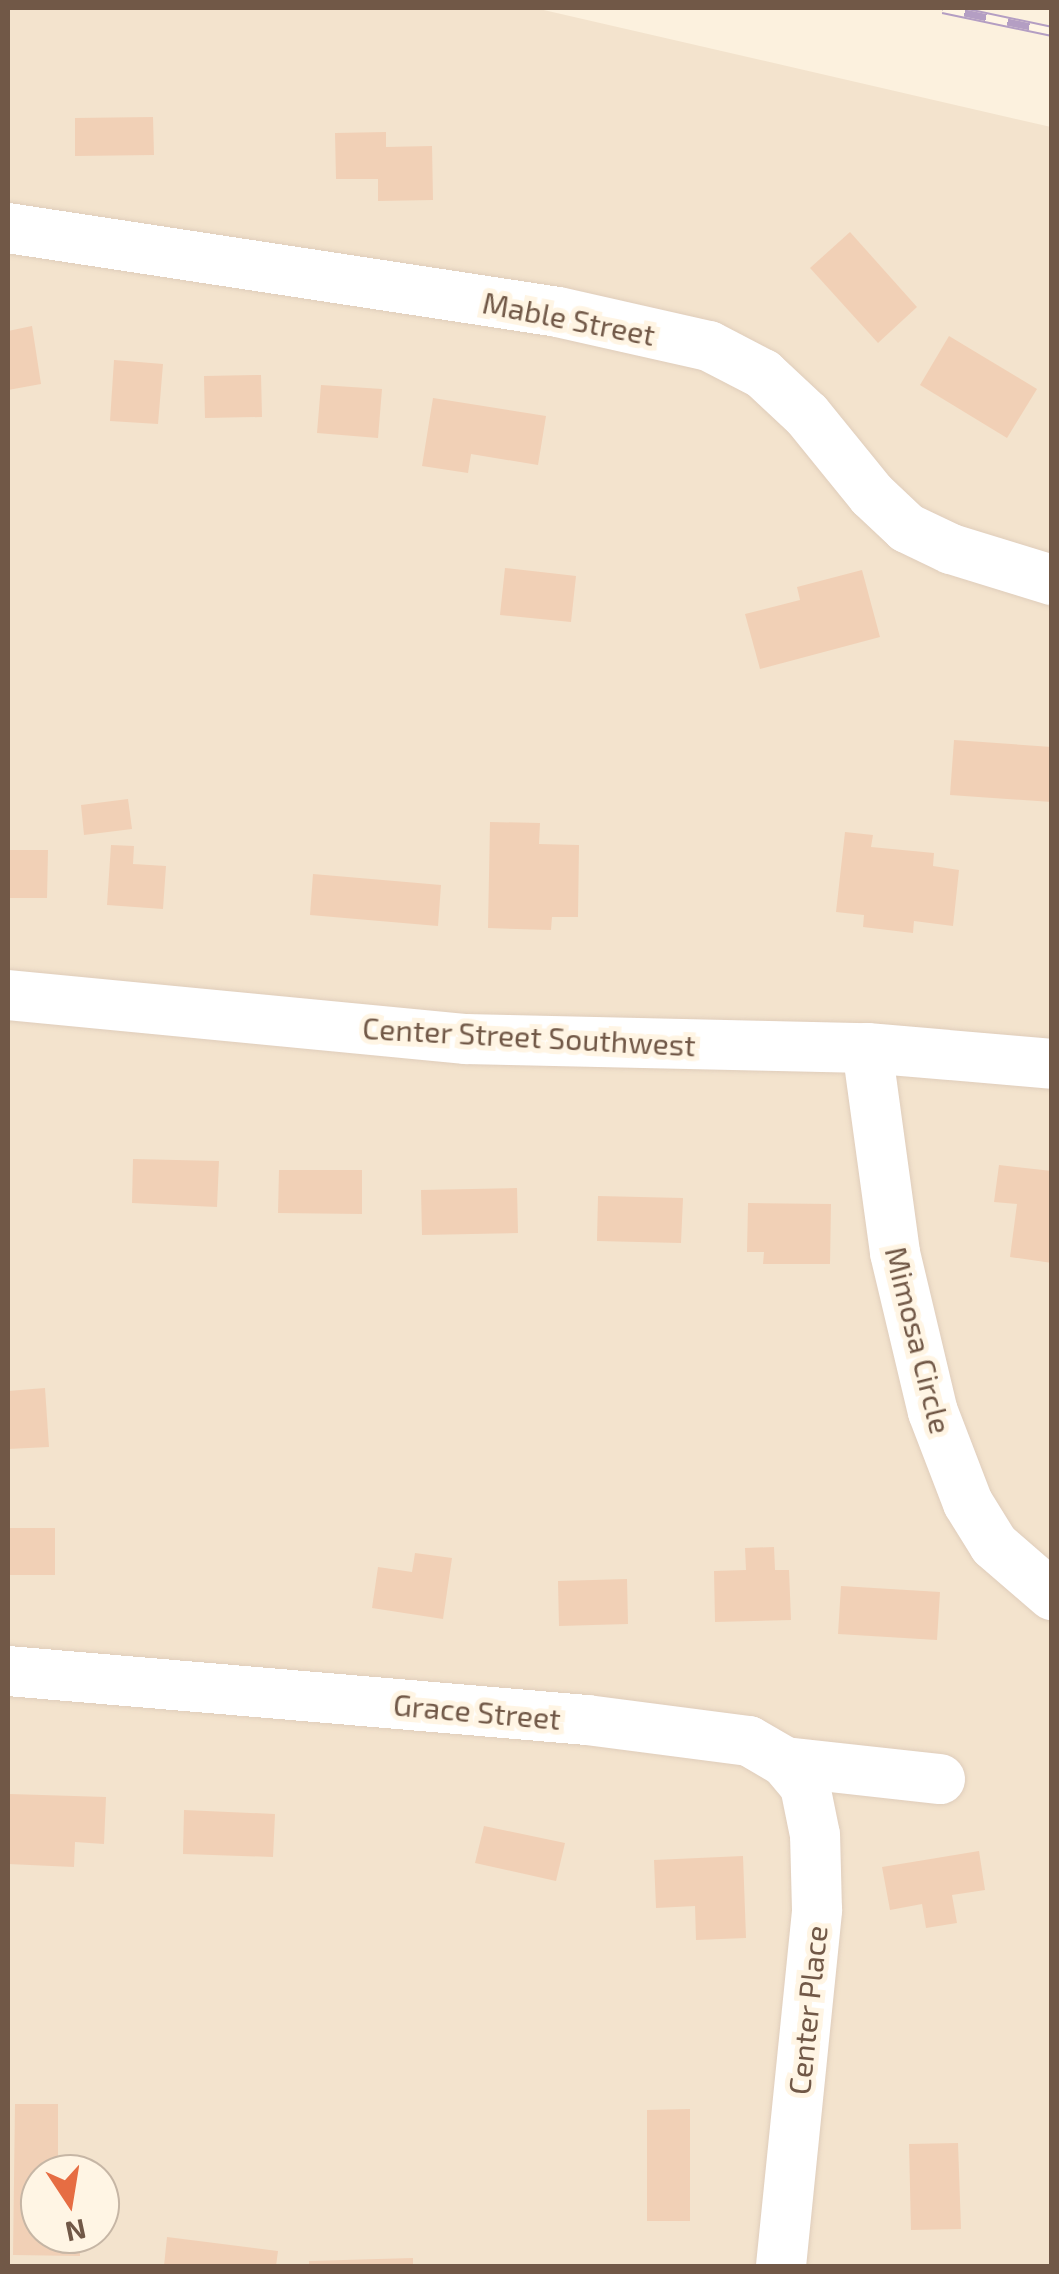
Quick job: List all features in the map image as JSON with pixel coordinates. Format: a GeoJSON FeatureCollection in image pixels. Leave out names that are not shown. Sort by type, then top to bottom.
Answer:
{"type":"FeatureCollection","features":[{"type":"Feature","properties":{"kind":"street","name":"Mable Street"},"geometry":{"type":"LineString","coordinates":[[8,228],[558,312],[709,346],[764,374],[807,415],[872,495],[907,528],[951,549],[1052,580]]}},
{"type":"Feature","properties":{"kind":"street","name":"Center Street Southwest"},"geometry":{"type":"LineString","coordinates":[[8,995],[465,1039],[867,1048],[1052,1064]]}},
{"type":"Feature","properties":{"kind":"street","name":"Mimosa Circle"},"geometry":{"type":"LineString","coordinates":[[867,1048],[895,1253],[933,1412],[968,1503],[994,1545],[1052,1595]]}},
{"type":"Feature","properties":{"kind":"street","name":"Grace Street"},"geometry":{"type":"LineString","coordinates":[[8,1671],[587,1720],[749,1741],[785,1762],[940,1779]]}},
{"type":"Feature","properties":{"kind":"street","name":"Center Place"},"geometry":{"type":"LineString","coordinates":[[780,2266],[817,1910],[815,1835],[806,1786],[785,1762]]}},
{"type":"Feature","properties":{"kind":"shaded area"},"geometry":{"type":"Polygon","coordinates":[[[8,8],[535,8],[1051,127],[1051,2266],[8,2266],[8,8]]]}},
{"type":"Feature","properties":{"kind":"building"},"geometry":{"type":"Polygon","coordinates":[[[153,117],[154,155],[75,156],[75,118],[153,117]]]}},
{"type":"Feature","properties":{"kind":"building"},"geometry":{"type":"Polygon","coordinates":[[[386,132],[386,147],[432,146],[433,200],[378,201],[378,179],[336,179],[335,133],[386,132]]]}},
{"type":"Feature","properties":{"kind":"building"},"geometry":{"type":"Polygon","coordinates":[[[850,232],[917,307],[878,343],[810,268],[850,232]]]}},
{"type":"Feature","properties":{"kind":"building"},"geometry":{"type":"Polygon","coordinates":[[[32,326],[41,384],[8,390],[8,331],[32,326]]]}},
{"type":"Feature","properties":{"kind":"building"},"geometry":{"type":"Polygon","coordinates":[[[949,336],[1037,389],[1007,438],[920,385],[949,336]]]}},
{"type":"Feature","properties":{"kind":"building"},"geometry":{"type":"Polygon","coordinates":[[[114,360],[163,364],[158,424],[110,421],[114,360]]]}},
{"type":"Feature","properties":{"kind":"building"},"geometry":{"type":"Polygon","coordinates":[[[261,375],[262,417],[205,418],[204,376],[261,375]]]}},
{"type":"Feature","properties":{"kind":"building"},"geometry":{"type":"Polygon","coordinates":[[[321,385],[382,389],[378,438],[317,433],[321,385]]]}},
{"type":"Feature","properties":{"kind":"building"},"geometry":{"type":"Polygon","coordinates":[[[433,398],[546,416],[538,465],[471,454],[468,473],[422,466],[433,398]]]}},
{"type":"Feature","properties":{"kind":"building"},"geometry":{"type":"Polygon","coordinates":[[[505,568],[576,576],[571,622],[500,615],[505,568]]]}},
{"type":"Feature","properties":{"kind":"building"},"geometry":{"type":"Polygon","coordinates":[[[862,570],[880,637],[760,669],[745,614],[800,600],[797,587],[862,570]]]}},
{"type":"Feature","properties":{"kind":"building"},"geometry":{"type":"Polygon","coordinates":[[[954,740],[1052,747],[1052,802],[950,795],[954,740]]]}},
{"type":"Feature","properties":{"kind":"building"},"geometry":{"type":"Polygon","coordinates":[[[128,799],[132,829],[84,835],[81,805],[128,799]]]}},
{"type":"Feature","properties":{"kind":"building"},"geometry":{"type":"Polygon","coordinates":[[[490,822],[540,823],[539,844],[579,845],[578,917],[552,917],[551,930],[488,928],[490,822]]]}},
{"type":"Feature","properties":{"kind":"building"},"geometry":{"type":"Polygon","coordinates":[[[845,832],[873,835],[871,847],[934,853],[933,866],[959,870],[953,926],[914,921],[913,933],[863,927],[864,915],[836,912],[845,832]]]}},
{"type":"Feature","properties":{"kind":"building"},"geometry":{"type":"Polygon","coordinates":[[[111,845],[134,846],[133,864],[166,866],[163,909],[107,905],[111,845]]]}},
{"type":"Feature","properties":{"kind":"building"},"geometry":{"type":"Polygon","coordinates":[[[8,850],[48,850],[47,898],[8,898],[8,850]]]}},
{"type":"Feature","properties":{"kind":"building"},"geometry":{"type":"Polygon","coordinates":[[[313,874],[441,885],[438,926],[310,915],[313,874]]]}},
{"type":"Feature","properties":{"kind":"building"},"geometry":{"type":"Polygon","coordinates":[[[133,1159],[219,1161],[217,1207],[132,1203],[133,1159]]]}},
{"type":"Feature","properties":{"kind":"building"},"geometry":{"type":"Polygon","coordinates":[[[999,1165],[1052,1171],[1052,1263],[1010,1257],[1017,1204],[994,1202],[999,1165]]]}},
{"type":"Feature","properties":{"kind":"building"},"geometry":{"type":"Polygon","coordinates":[[[279,1170],[362,1170],[362,1214],[278,1213],[279,1170]]]}},
{"type":"Feature","properties":{"kind":"building"},"geometry":{"type":"Polygon","coordinates":[[[517,1188],[518,1233],[422,1235],[421,1190],[517,1188]]]}},
{"type":"Feature","properties":{"kind":"building"},"geometry":{"type":"Polygon","coordinates":[[[598,1196],[683,1198],[681,1243],[597,1241],[598,1196]]]}},
{"type":"Feature","properties":{"kind":"building"},"geometry":{"type":"Polygon","coordinates":[[[748,1203],[831,1204],[830,1264],[763,1264],[764,1252],[747,1252],[748,1203]]]}},
{"type":"Feature","properties":{"kind":"building"},"geometry":{"type":"Polygon","coordinates":[[[45,1388],[49,1447],[8,1449],[8,1391],[45,1388]]]}},
{"type":"Feature","properties":{"kind":"building"},"geometry":{"type":"Polygon","coordinates":[[[8,1528],[55,1528],[55,1575],[8,1575],[8,1528]]]}},
{"type":"Feature","properties":{"kind":"building"},"geometry":{"type":"Polygon","coordinates":[[[774,1547],[775,1570],[789,1570],[791,1620],[715,1622],[714,1571],[746,1570],[745,1548],[774,1547]]]}},
{"type":"Feature","properties":{"kind":"building"},"geometry":{"type":"Polygon","coordinates":[[[415,1553],[452,1558],[443,1619],[372,1608],[378,1567],[412,1572],[415,1553]]]}},
{"type":"Feature","properties":{"kind":"building"},"geometry":{"type":"Polygon","coordinates":[[[627,1579],[628,1624],[559,1626],[558,1581],[627,1579]]]}},
{"type":"Feature","properties":{"kind":"building"},"geometry":{"type":"Polygon","coordinates":[[[841,1586],[940,1592],[937,1640],[838,1634],[841,1586]]]}},
{"type":"Feature","properties":{"kind":"building"},"geometry":{"type":"Polygon","coordinates":[[[10,1794],[106,1797],[104,1844],[75,1842],[74,1867],[8,1864],[10,1794]]]}},
{"type":"Feature","properties":{"kind":"building"},"geometry":{"type":"Polygon","coordinates":[[[184,1810],[275,1814],[273,1857],[183,1854],[184,1810]]]}},
{"type":"Feature","properties":{"kind":"building"},"geometry":{"type":"Polygon","coordinates":[[[484,1826],[565,1843],[556,1881],[475,1863],[484,1826]]]}},
{"type":"Feature","properties":{"kind":"building"},"geometry":{"type":"Polygon","coordinates":[[[979,1851],[985,1890],[952,1895],[957,1923],[926,1928],[922,1904],[890,1910],[882,1867],[979,1851]]]}},
{"type":"Feature","properties":{"kind":"building"},"geometry":{"type":"Polygon","coordinates":[[[743,1856],[746,1938],[696,1940],[695,1906],[656,1908],[654,1860],[743,1856]]]}},
{"type":"Feature","properties":{"kind":"building"},"geometry":{"type":"Polygon","coordinates":[[[15,2104],[58,2104],[58,2154],[20,2154],[20,2254],[80,2256],[13,2255],[15,2104]]]}},
{"type":"Feature","properties":{"kind":"building"},"geometry":{"type":"Polygon","coordinates":[[[690,2109],[690,2221],[647,2221],[647,2110],[690,2109]]]}},
{"type":"Feature","properties":{"kind":"building"},"geometry":{"type":"Polygon","coordinates":[[[958,2143],[961,2229],[911,2230],[909,2144],[958,2143]]]}},
{"type":"Feature","properties":{"kind":"building"},"geometry":{"type":"Polygon","coordinates":[[[167,2237],[278,2251],[276,2266],[164,2266],[167,2237]]]}},
{"type":"Feature","properties":{"kind":"building"},"geometry":{"type":"Polygon","coordinates":[[[413,2258],[413,2266],[309,2266],[309,2261],[413,2258]]]}},
{"type":"Feature","properties":{"kind":"railway"},"geometry":{"type":"LineString","coordinates":[[943,8],[1052,31]]}}]}
